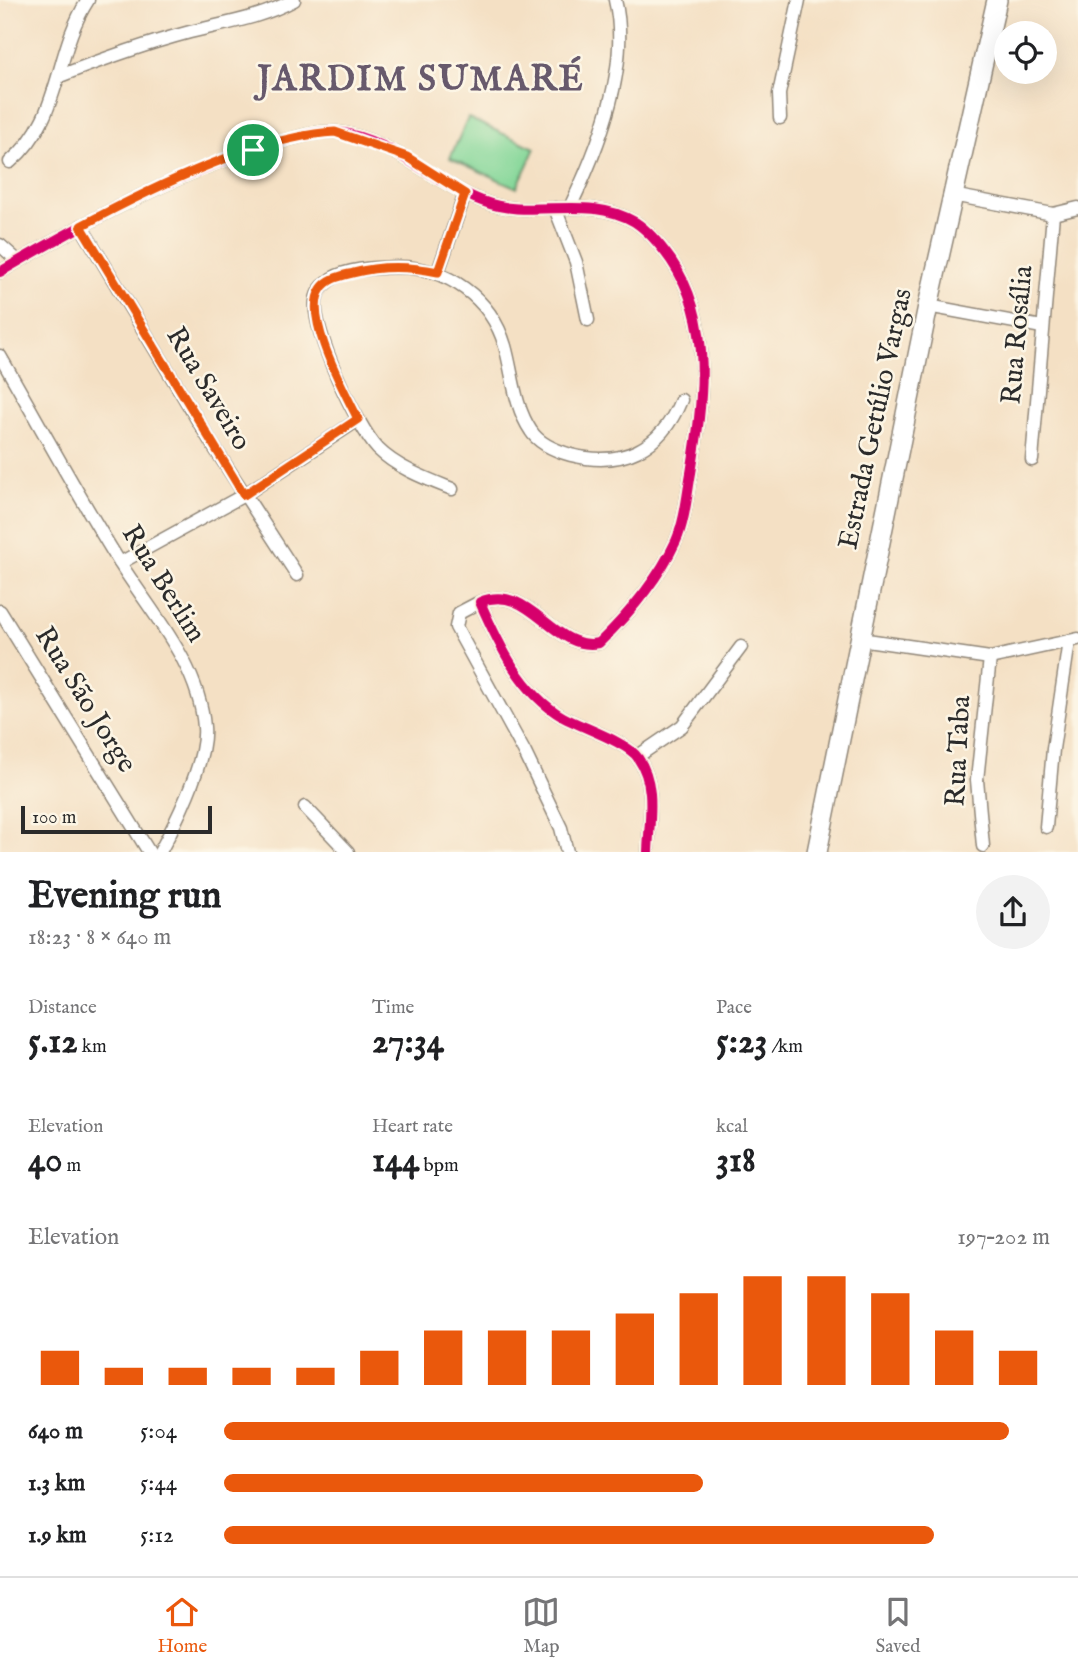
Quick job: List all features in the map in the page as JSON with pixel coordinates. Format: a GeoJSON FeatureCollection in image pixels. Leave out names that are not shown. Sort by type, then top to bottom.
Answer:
{"type":"FeatureCollection","features":[{"type":"Feature","properties":{"kind":"main road","name":"Estrada Getúlio Vargas"},"geometry":{"type":"LineString","coordinates":[[817,852],[928,306],[998,0]]}},
{"type":"Feature","properties":{"kind":"street"},"geometry":{"type":"LineString","coordinates":[[10,162],[29,146],[41,129],[60,76],[74,21],[88,0]]}},
{"type":"Feature","properties":{"kind":"street"},"geometry":{"type":"LineString","coordinates":[[60,76],[126,50],[243,21],[294,0]]}},
{"type":"Feature","properties":{"kind":"street"},"geometry":{"type":"LineString","coordinates":[[571,205],[604,130],[617,49],[619,16],[615,0]]}},
{"type":"Feature","properties":{"kind":"street"},"geometry":{"type":"LineString","coordinates":[[780,118],[779,94],[799,0]]}},
{"type":"Feature","properties":{"kind":"street"},"geometry":{"type":"LineString","coordinates":[[0,272],[136,197],[180,178],[310,134],[335,132],[359,138],[407,157],[465,194],[498,207],[555,208],[571,205],[611,212],[636,223],[660,244],[679,272],[700,325],[702,396],[677,539],[651,585],[599,643],[581,643],[528,606],[510,598],[493,597],[459,613],[456,627],[525,753],[561,828],[567,852]]}},
{"type":"Feature","properties":{"kind":"street"},"geometry":{"type":"LineString","coordinates":[[438,272],[465,194]]}},
{"type":"Feature","properties":{"kind":"street"},"geometry":{"type":"LineString","coordinates":[[952,195],[1054,214],[1078,208]]}},
{"type":"Feature","properties":{"kind":"street"},"geometry":{"type":"LineString","coordinates":[[555,208],[576,262],[588,320]]}},
{"type":"Feature","properties":{"kind":"street","name":"Rua Rosália"},"geometry":{"type":"LineString","coordinates":[[1032,460],[1054,214]]}},
{"type":"Feature","properties":{"kind":"street","name":"Rua Saveiro"},"geometry":{"type":"LineString","coordinates":[[81,226],[244,495],[296,575]]}},
{"type":"Feature","properties":{"kind":"street"},"geometry":{"type":"LineString","coordinates":[[0,245],[18,261]]}},
{"type":"Feature","properties":{"kind":"street"},"geometry":{"type":"LineString","coordinates":[[452,489],[415,474],[379,451],[358,419],[321,337],[316,297],[322,287],[334,277],[373,268],[414,267],[438,272],[465,287],[492,317],[505,345],[520,412],[532,434],[556,451],[603,460],[623,457],[662,434],[681,400]]}},
{"type":"Feature","properties":{"kind":"street"},"geometry":{"type":"LineString","coordinates":[[928,306],[1042,327]]}},
{"type":"Feature","properties":{"kind":"street","name":"Rua Berlim"},"geometry":{"type":"LineString","coordinates":[[0,356],[120,563],[171,638],[199,694],[205,730],[195,771],[177,820],[160,852]]}},
{"type":"Feature","properties":{"kind":"street"},"geometry":{"type":"LineString","coordinates":[[120,563],[244,495],[358,419]]}},
{"type":"Feature","properties":{"kind":"street"},"geometry":{"type":"LineString","coordinates":[[480,602],[525,685],[560,716],[638,756],[650,793],[648,852]]}},
{"type":"Feature","properties":{"kind":"street","name":"Rua São Jorge"},"geometry":{"type":"LineString","coordinates":[[0,611],[149,852]]}},
{"type":"Feature","properties":{"kind":"street"},"geometry":{"type":"LineString","coordinates":[[860,639],[990,658],[1073,640],[1053,749],[1046,827]]}},
{"type":"Feature","properties":{"kind":"street"},"geometry":{"type":"LineString","coordinates":[[638,756],[682,726],[741,648]]}},
{"type":"Feature","properties":{"kind":"street","name":"Rua Taba"},"geometry":{"type":"LineString","coordinates":[[983,846],[977,780],[990,658]]}},
{"type":"Feature","properties":{"kind":"street"},"geometry":{"type":"LineString","coordinates":[[305,807],[348,852]]}},
{"type":"Feature","properties":{"kind":"green space"},"geometry":{"type":"Polygon","coordinates":[[[468,118],[535,148],[517,188],[450,158],[468,118]]]}},
{"type":"Feature","properties":{"kind":"cycle path"},"geometry":{"type":"LineString","coordinates":[[0,272],[99,217],[202,169],[273,144],[328,132],[356,136],[393,151],[482,201],[520,209],[597,209],[635,222],[645,230],[671,260],[685,284],[694,310],[702,363],[695,446],[682,525],[676,541],[661,569],[642,595],[599,643],[583,643],[568,638],[513,601],[498,598],[480,602],[513,667],[535,695],[563,717],[615,741],[638,758],[650,791],[648,852]]}},
{"type":"Feature","properties":{"kind":"district","name":"JARDIM SUMARÉ"},"geometry":{"type":"Point","coordinates":[421,80]}},
{"type":"Feature","properties":{"kind":"route"},"geometry":{"type":"LineString","coordinates":[[335,132],[359,138],[407,157],[465,194],[438,272],[414,267],[373,268],[334,277],[322,287],[316,297],[321,337],[358,419],[299,461],[244,495],[81,226],[136,197],[253,150],[310,134],[335,132]]}}]}
